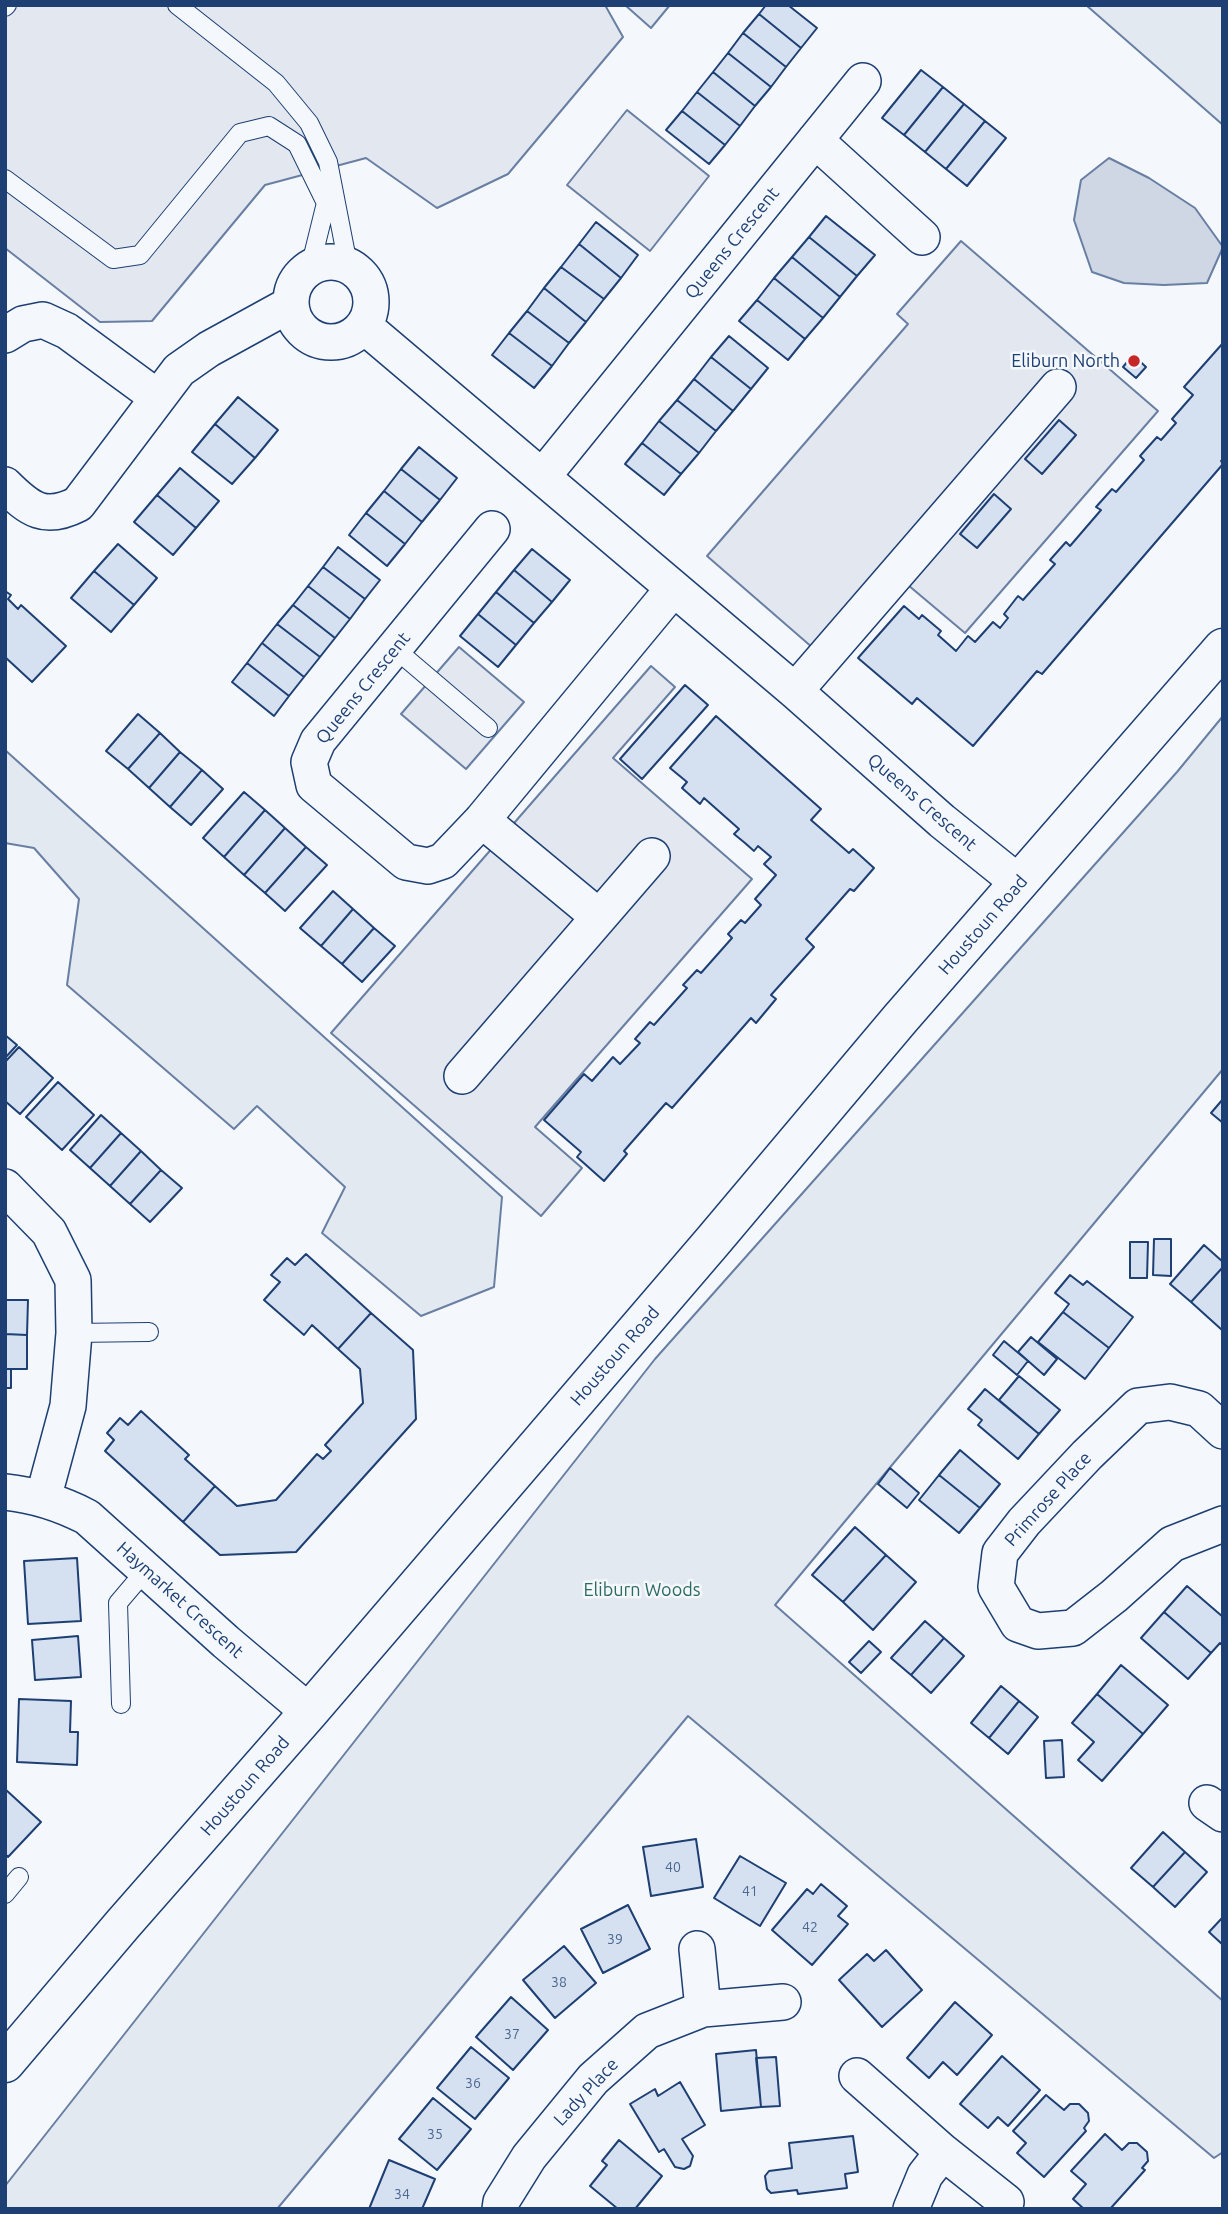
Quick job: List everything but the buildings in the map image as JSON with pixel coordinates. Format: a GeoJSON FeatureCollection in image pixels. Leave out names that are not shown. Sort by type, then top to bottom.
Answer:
{"type":"FeatureCollection","features":[{"type":"Feature","properties":{"kind":"street","name":"Queens Crescent"},"geometry":{"type":"LineString","coordinates":[[543,476],[863,81]]}},
{"type":"Feature","properties":{"kind":"street"},"geometry":{"type":"LineString","coordinates":[[815,140],[922,237]]}},
{"type":"Feature","properties":{"kind":"street"},"geometry":{"type":"LineString","coordinates":[[253,326],[328,342],[346,339],[364,326],[371,310],[371,292],[365,280],[348,265],[321,263],[310,268],[293,290],[291,304],[296,321],[315,339]]}},
{"type":"Feature","properties":{"kind":"street"},"geometry":{"type":"LineString","coordinates":[[5,485],[44,514],[62,513],[78,504],[179,370],[209,349],[291,304]]}},
{"type":"Feature","properties":{"kind":"street"},"geometry":{"type":"LineString","coordinates":[[5,335],[23,324],[43,320],[67,331],[157,397]]}},
{"type":"Feature","properties":{"kind":"street","name":"Queens Crescent"},"geometry":{"type":"LineString","coordinates":[[364,326],[795,691],[942,821],[1019,883]]}},
{"type":"Feature","properties":{"kind":"street"},"geometry":{"type":"LineString","coordinates":[[795,691],[1058,387]]}},
{"type":"Feature","properties":{"kind":"street","name":"Queens Crescent"},"geometry":{"type":"LineString","coordinates":[[492,529],[317,741],[309,762],[314,785],[406,862],[428,866],[443,861],[482,820],[673,589]]}},
{"type":"Feature","properties":{"kind":"street","name":"Houstoun Road"},"geometry":{"type":"LineString","coordinates":[[5,2063],[705,1252],[900,1019],[1223,648]]}},
{"type":"Feature","properties":{"kind":"street"},"geometry":{"type":"LineString","coordinates":[[482,820],[599,917]]}},
{"type":"Feature","properties":{"kind":"street"},"geometry":{"type":"LineString","coordinates":[[462,1076],[652,856]]}},
{"type":"Feature","properties":{"kind":"street"},"geometry":{"type":"LineString","coordinates":[[5,1187],[49,1232],[73,1280],[74,1333],[68,1406],[43,1499]]}},
{"type":"Feature","properties":{"kind":"street","name":"Primrose Place"},"geometry":{"type":"LineString","coordinates":[[1223,1431],[1199,1409],[1170,1402],[1138,1406],[1087,1455],[1016,1532],[1000,1553],[996,1587],[1018,1624],[1038,1631],[1073,1628],[1114,1596],[1172,1544],[1223,1524]]}},
{"type":"Feature","properties":{"kind":"street","name":"Haymarket Crescent"},"geometry":{"type":"LineString","coordinates":[[5,1492],[64,1505],[87,1517],[226,1642],[309,1712]]}},
{"type":"Feature","properties":{"kind":"street"},"geometry":{"type":"LineString","coordinates":[[697,1949],[703,2009]]}},
{"type":"Feature","properties":{"kind":"street","name":"Lady Place"},"geometry":{"type":"LineString","coordinates":[[500,2209],[528,2157],[593,2079],[647,2031],[703,2009],[783,2002]]}},
{"type":"Feature","properties":{"kind":"street"},"geometry":{"type":"LineString","coordinates":[[857,2076],[943,2152],[1006,2202]]}},
{"type":"Feature","properties":{"kind":"street"},"geometry":{"type":"LineString","coordinates":[[911,2209],[925,2175],[943,2152]]}},
{"type":"Feature","properties":{"kind":"lane"},"geometry":{"type":"LineString","coordinates":[[177,5],[276,83],[309,123],[328,162],[348,265]]}},
{"type":"Feature","properties":{"kind":"lane"},"geometry":{"type":"LineString","coordinates":[[5,179],[113,259],[140,255],[240,132],[269,126],[297,144],[326,202],[310,268]]}},
{"type":"Feature","properties":{"kind":"lane"},"geometry":{"type":"LineString","coordinates":[[394,648],[488,728]]}},
{"type":"Feature","properties":{"kind":"lane"},"geometry":{"type":"LineString","coordinates":[[74,1333],[149,1332]]}},
{"type":"Feature","properties":{"kind":"lane"},"geometry":{"type":"LineString","coordinates":[[121,1704],[118,1603],[146,1570]]}},
{"type":"Feature","properties":{"kind":"lane"},"geometry":{"type":"LineString","coordinates":[[5,1894],[19,1877]]}},
{"type":"Feature","properties":{"kind":"green space"},"geometry":{"type":"Polygon","coordinates":[[[625,5],[670,5],[651,28],[625,5]]]}},
{"type":"Feature","properties":{"kind":"green space"},"geometry":{"type":"Polygon","coordinates":[[[1086,5],[1223,5],[1223,125],[1086,5]]]}},
{"type":"Feature","properties":{"kind":"green space","name":"Eliburn Woods"},"geometry":{"type":"Polygon","coordinates":[[[1223,716],[1223,1069],[775,1605],[1223,2001],[1223,2152],[1214,2158],[688,1716],[277,2209],[5,2209],[5,2186],[655,1359],[1177,772],[1223,716]]]}},
{"type":"Feature","properties":{"kind":"green space"},"geometry":{"type":"Polygon","coordinates":[[[5,750],[502,1197],[494,1287],[421,1316],[322,1233],[345,1187],[257,1106],[234,1129],[67,985],[79,899],[34,848],[5,843],[5,750]]]}},
{"type":"Feature","properties":{"kind":"shaded area"},"geometry":{"type":"Polygon","coordinates":[[[5,5],[605,5],[623,37],[508,174],[437,208],[366,158],[265,185],[152,321],[100,322],[5,248],[5,5]]]}},
{"type":"Feature","properties":{"kind":"shaded area"},"geometry":{"type":"Polygon","coordinates":[[[627,110],[709,176],[650,251],[567,185],[627,110]]]}},
{"type":"Feature","properties":{"kind":"shaded area"},"geometry":{"type":"Polygon","coordinates":[[[1109,158],[1149,178],[1195,208],[1223,247],[1207,283],[1124,283],[1092,272],[1074,220],[1081,180],[1109,158]]]}},
{"type":"Feature","properties":{"kind":"shaded area"},"geometry":{"type":"Polygon","coordinates":[[[961,241],[1158,411],[965,633],[908,585],[836,668],[707,556],[908,324],[897,314],[961,241]]]}},
{"type":"Feature","properties":{"kind":"shaded area"},"geometry":{"type":"Polygon","coordinates":[[[459,647],[524,702],[466,769],[401,714],[459,647]]]}},
{"type":"Feature","properties":{"kind":"shaded area"},"geometry":{"type":"Polygon","coordinates":[[[651,666],[675,687],[613,758],[752,879],[535,1127],[582,1168],[541,1216],[331,1033],[651,666]]]}},
{"type":"Feature","properties":{"kind":"place","name":"Eliburn North"},"geometry":{"type":"Point","coordinates":[1134,361]}}]}
